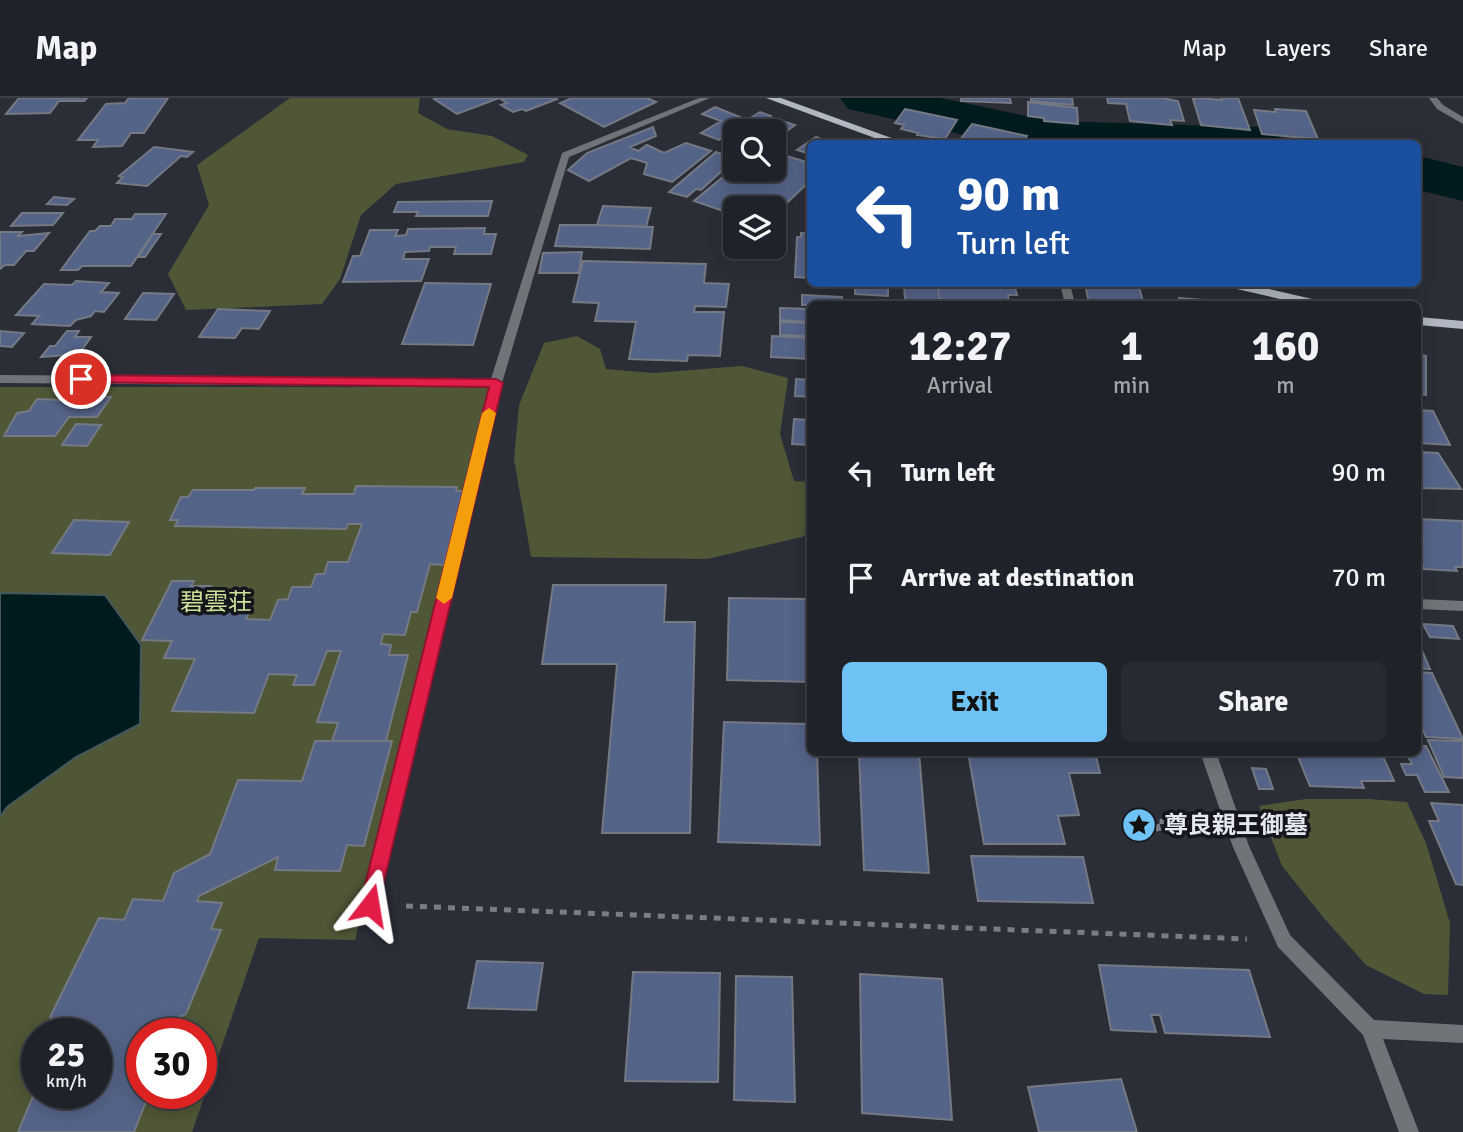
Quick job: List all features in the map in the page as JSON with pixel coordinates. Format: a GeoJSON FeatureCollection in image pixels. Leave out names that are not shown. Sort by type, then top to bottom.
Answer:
{"type":"FeatureCollection","features":[{"type":"Feature","properties":{"kind":"main road"},"geometry":{"type":"LineString","coordinates":[[771,98],[892,140]]}},
{"type":"Feature","properties":{"kind":"main road"},"geometry":{"type":"LineString","coordinates":[[1245,287],[1304,301]]}},
{"type":"Feature","properties":{"kind":"main road"},"geometry":{"type":"LineString","coordinates":[[1421,321],[1463,325]]}},
{"type":"Feature","properties":{"kind":"street"},"geometry":{"type":"LineString","coordinates":[[370,905],[496,383],[565,155],[706,98]]}},
{"type":"Feature","properties":{"kind":"street"},"geometry":{"type":"LineString","coordinates":[[1432,98],[1440,107],[1463,121]]}},
{"type":"Feature","properties":{"kind":"street"},"geometry":{"type":"LineString","coordinates":[[0,379],[496,383]]}},
{"type":"Feature","properties":{"kind":"street"},"geometry":{"type":"LineString","coordinates":[[1421,604],[1463,606]]}},
{"type":"Feature","properties":{"kind":"street"},"geometry":{"type":"LineString","coordinates":[[1209,756],[1241,847],[1284,941],[1370,1029],[1409,1132]]}},
{"type":"Feature","properties":{"kind":"street"},"geometry":{"type":"LineString","coordinates":[[1370,1029],[1463,1034]]}},
{"type":"Feature","properties":{"kind":"path"},"geometry":{"type":"LineString","coordinates":[[1159,831],[1156,821],[1205,824]]}},
{"type":"Feature","properties":{"kind":"path"},"geometry":{"type":"LineString","coordinates":[[370,905],[1284,941]]}},
{"type":"Feature","properties":{"kind":"green space"},"geometry":{"type":"Polygon","coordinates":[[[290,98],[420,98],[418,113],[447,129],[492,136],[528,155],[524,162],[396,184],[361,215],[340,279],[322,304],[186,310],[168,274],[209,205],[197,165],[290,98]]]}},
{"type":"Feature","properties":{"kind":"green space"},"geometry":{"type":"Polygon","coordinates":[[[577,336],[600,349],[606,369],[653,373],[742,366],[788,378],[780,434],[794,481],[807,482],[807,534],[707,559],[531,557],[514,459],[519,405],[544,343],[577,336]]]}},
{"type":"Feature","properties":{"kind":"green space","name":"碧雲荘"},"geometry":{"type":"Polygon","coordinates":[[[0,387],[491,387],[355,940],[259,938],[217,1060],[217,1018],[126,1018],[126,1109],[200,1109],[192,1132],[0,1132],[0,387]]]}},
{"type":"Feature","properties":{"kind":"green space"},"geometry":{"type":"Polygon","coordinates":[[[1306,799],[1407,802],[1426,843],[1450,923],[1448,995],[1424,994],[1366,965],[1282,866],[1259,806],[1306,799]]]}},
{"type":"Feature","properties":{"kind":"shaded area"},"geometry":{"type":"Polygon","coordinates":[[[0,593],[105,595],[141,645],[140,724],[76,757],[7,807],[0,817],[0,593]]]}},
{"type":"Feature","properties":{"kind":"building"},"geometry":{"type":"Polygon","coordinates":[[[19,98],[87,98],[84,101],[59,101],[50,113],[6,114],[19,98]]]}},
{"type":"Feature","properties":{"kind":"building"},"geometry":{"type":"Polygon","coordinates":[[[129,98],[168,98],[144,133],[131,133],[122,146],[93,147],[98,140],[78,140],[106,104],[125,103],[129,98]]]}},
{"type":"Feature","properties":{"kind":"building"},"geometry":{"type":"Polygon","coordinates":[[[499,98],[457,114],[434,99],[499,98]]]}},
{"type":"Feature","properties":{"kind":"building"},"geometry":{"type":"Polygon","coordinates":[[[499,98],[557,99],[526,111],[522,109],[513,112],[501,105],[507,103],[499,98]]]}},
{"type":"Feature","properties":{"kind":"building"},"geometry":{"type":"Polygon","coordinates":[[[572,98],[647,98],[656,102],[604,127],[560,103],[572,98]]]}},
{"type":"Feature","properties":{"kind":"building"},"geometry":{"type":"Polygon","coordinates":[[[961,98],[1010,98],[1011,103],[961,101],[961,98]]]}},
{"type":"Feature","properties":{"kind":"building"},"geometry":{"type":"Polygon","coordinates":[[[1031,98],[1072,98],[1073,105],[1031,101],[1031,98]]]}},
{"type":"Feature","properties":{"kind":"building"},"geometry":{"type":"Polygon","coordinates":[[[1107,98],[1162,98],[1178,101],[1184,121],[1170,120],[1172,125],[1130,121],[1126,104],[1108,103],[1107,98]]]}},
{"type":"Feature","properties":{"kind":"building"},"geometry":{"type":"Polygon","coordinates":[[[1238,98],[1250,130],[1201,125],[1193,99],[1238,98]]]}},
{"type":"Feature","properties":{"kind":"building"},"geometry":{"type":"Polygon","coordinates":[[[1028,102],[1077,108],[1078,124],[1044,121],[1044,118],[1028,116],[1028,102]]]}},
{"type":"Feature","properties":{"kind":"building"},"geometry":{"type":"Polygon","coordinates":[[[715,107],[745,119],[723,119],[723,138],[719,140],[701,133],[721,121],[702,114],[715,107]]]}},
{"type":"Feature","properties":{"kind":"building"},"geometry":{"type":"Polygon","coordinates":[[[905,109],[957,120],[945,139],[917,135],[918,133],[901,129],[904,125],[895,123],[905,109]]]}},
{"type":"Feature","properties":{"kind":"building"},"geometry":{"type":"Polygon","coordinates":[[[1275,109],[1306,111],[1318,139],[1262,134],[1254,110],[1276,112],[1275,109]]]}},
{"type":"Feature","properties":{"kind":"building"},"geometry":{"type":"Polygon","coordinates":[[[760,112],[771,116],[767,119],[749,119],[760,112]]]}},
{"type":"Feature","properties":{"kind":"building"},"geometry":{"type":"Polygon","coordinates":[[[786,122],[795,125],[786,131],[786,122]]]}},
{"type":"Feature","properties":{"kind":"building"},"geometry":{"type":"Polygon","coordinates":[[[972,124],[1027,136],[1024,140],[960,140],[972,124]]]}},
{"type":"Feature","properties":{"kind":"building"},"geometry":{"type":"Polygon","coordinates":[[[653,127],[656,136],[630,147],[638,151],[647,145],[664,153],[686,143],[711,151],[672,182],[644,174],[647,163],[631,158],[589,181],[568,170],[587,153],[653,127]]]}},
{"type":"Feature","properties":{"kind":"building"},"geometry":{"type":"Polygon","coordinates":[[[807,143],[807,153],[797,150],[807,143]]]}},
{"type":"Feature","properties":{"kind":"building"},"geometry":{"type":"Polygon","coordinates":[[[154,147],[193,152],[187,157],[181,156],[147,186],[117,183],[123,177],[119,176],[154,147]]]}},
{"type":"Feature","properties":{"kind":"building"},"geometry":{"type":"Polygon","coordinates":[[[716,152],[723,155],[723,170],[701,190],[696,189],[687,197],[669,192],[716,152]]]}},
{"type":"Feature","properties":{"kind":"building"},"geometry":{"type":"Polygon","coordinates":[[[786,156],[807,162],[807,184],[786,204],[786,196],[723,196],[723,211],[694,201],[723,177],[723,182],[786,182],[786,156]]]}},
{"type":"Feature","properties":{"kind":"building"},"geometry":{"type":"Polygon","coordinates":[[[54,197],[74,199],[67,205],[47,204],[54,197]]]}},
{"type":"Feature","properties":{"kind":"building"},"geometry":{"type":"Polygon","coordinates":[[[492,201],[488,216],[416,216],[418,212],[394,212],[398,202],[492,201]]]}},
{"type":"Feature","properties":{"kind":"building"},"geometry":{"type":"Polygon","coordinates":[[[603,206],[651,208],[646,227],[597,225],[603,206]]]}},
{"type":"Feature","properties":{"kind":"building"},"geometry":{"type":"Polygon","coordinates":[[[22,213],[63,213],[53,225],[11,226],[22,213]]]}},
{"type":"Feature","properties":{"kind":"building"},"geometry":{"type":"Polygon","coordinates":[[[135,214],[166,214],[131,266],[82,266],[78,270],[61,270],[90,231],[95,231],[100,226],[111,226],[115,219],[132,219],[135,214]]]}},
{"type":"Feature","properties":{"kind":"building"},"geometry":{"type":"Polygon","coordinates":[[[560,225],[653,227],[650,249],[555,246],[560,225]]]}},
{"type":"Feature","properties":{"kind":"building"},"geometry":{"type":"Polygon","coordinates":[[[485,228],[484,234],[496,234],[491,254],[454,254],[456,247],[430,247],[429,251],[405,252],[403,259],[429,259],[421,281],[343,282],[353,256],[360,256],[370,230],[398,230],[395,236],[406,235],[408,229],[485,228]]]}},
{"type":"Feature","properties":{"kind":"building"},"geometry":{"type":"Polygon","coordinates":[[[0,232],[22,232],[18,236],[49,233],[34,251],[26,251],[14,265],[5,265],[0,269],[0,232]]]}},
{"type":"Feature","properties":{"kind":"building"},"geometry":{"type":"Polygon","coordinates":[[[801,233],[807,234],[807,278],[795,277],[797,237],[801,237],[801,233]]]}},
{"type":"Feature","properties":{"kind":"building"},"geometry":{"type":"Polygon","coordinates":[[[153,234],[161,234],[145,257],[138,257],[153,234]]]}},
{"type":"Feature","properties":{"kind":"building"},"geometry":{"type":"Polygon","coordinates":[[[582,252],[579,273],[539,273],[543,253],[582,252]]]}},
{"type":"Feature","properties":{"kind":"building"},"geometry":{"type":"Polygon","coordinates":[[[583,261],[706,264],[704,283],[729,284],[726,307],[695,306],[694,312],[724,312],[720,356],[688,355],[687,361],[629,359],[636,322],[595,321],[599,303],[573,302],[583,261]]]}},
{"type":"Feature","properties":{"kind":"building"},"geometry":{"type":"Polygon","coordinates":[[[76,281],[109,283],[101,292],[119,293],[104,312],[95,311],[91,316],[76,320],[70,326],[32,324],[39,316],[16,315],[44,284],[72,285],[76,281]]]}},
{"type":"Feature","properties":{"kind":"building"},"geometry":{"type":"Polygon","coordinates":[[[425,283],[491,284],[473,345],[402,344],[425,283]]]}},
{"type":"Feature","properties":{"kind":"building"},"geometry":{"type":"Polygon","coordinates":[[[855,287],[888,287],[888,296],[855,294],[855,287]]]}},
{"type":"Feature","properties":{"kind":"building"},"geometry":{"type":"Polygon","coordinates":[[[904,287],[938,287],[939,298],[946,301],[905,300],[904,287]]]}},
{"type":"Feature","properties":{"kind":"building"},"geometry":{"type":"Polygon","coordinates":[[[938,287],[1015,287],[1017,295],[1008,295],[1009,301],[946,301],[939,298],[938,287]]]}},
{"type":"Feature","properties":{"kind":"building"},"geometry":{"type":"Polygon","coordinates":[[[1086,287],[1139,287],[1143,301],[1088,301],[1086,287]]]}},
{"type":"Feature","properties":{"kind":"building"},"geometry":{"type":"Polygon","coordinates":[[[143,293],[174,294],[156,320],[125,319],[143,293]]]}},
{"type":"Feature","properties":{"kind":"building"},"geometry":{"type":"Polygon","coordinates":[[[802,295],[842,297],[843,301],[807,301],[807,305],[802,305],[802,295]]]}},
{"type":"Feature","properties":{"kind":"building"},"geometry":{"type":"Polygon","coordinates":[[[1179,298],[1204,301],[1180,301],[1179,298]]]}},
{"type":"Feature","properties":{"kind":"building"},"geometry":{"type":"Polygon","coordinates":[[[780,308],[807,309],[807,322],[780,320],[780,308]]]}},
{"type":"Feature","properties":{"kind":"building"},"geometry":{"type":"Polygon","coordinates":[[[218,309],[270,311],[259,329],[242,328],[235,338],[199,337],[218,309]]]}},
{"type":"Feature","properties":{"kind":"building"},"geometry":{"type":"Polygon","coordinates":[[[780,322],[807,323],[807,336],[780,335],[780,322]]]}},
{"type":"Feature","properties":{"kind":"building"},"geometry":{"type":"Polygon","coordinates":[[[0,331],[24,333],[12,347],[0,346],[0,331]]]}},
{"type":"Feature","properties":{"kind":"building"},"geometry":{"type":"Polygon","coordinates":[[[67,331],[79,331],[75,337],[91,337],[79,354],[41,357],[50,346],[55,346],[67,331]]]}},
{"type":"Feature","properties":{"kind":"building"},"geometry":{"type":"Polygon","coordinates":[[[772,336],[807,338],[807,359],[771,357],[772,336]]]}},
{"type":"Feature","properties":{"kind":"building"},"geometry":{"type":"Polygon","coordinates":[[[1421,355],[1426,356],[1426,395],[1421,394],[1421,355]]]}},
{"type":"Feature","properties":{"kind":"building"},"geometry":{"type":"Polygon","coordinates":[[[796,379],[807,380],[807,397],[795,396],[796,379]]]}},
{"type":"Feature","properties":{"kind":"building"},"geometry":{"type":"Polygon","coordinates":[[[63,396],[111,397],[97,417],[69,417],[55,436],[4,436],[17,413],[29,411],[37,399],[60,400],[63,396]]]}},
{"type":"Feature","properties":{"kind":"building"},"geometry":{"type":"Polygon","coordinates":[[[1421,410],[1433,411],[1450,445],[1421,443],[1421,410]]]}},
{"type":"Feature","properties":{"kind":"building"},"geometry":{"type":"Polygon","coordinates":[[[794,419],[807,420],[807,445],[792,444],[794,419]]]}},
{"type":"Feature","properties":{"kind":"building"},"geometry":{"type":"Polygon","coordinates":[[[76,424],[101,425],[87,446],[62,445],[76,424]]]}},
{"type":"Feature","properties":{"kind":"building"},"geometry":{"type":"Polygon","coordinates":[[[1421,452],[1438,453],[1461,489],[1421,488],[1421,452]]]}},
{"type":"Feature","properties":{"kind":"building"},"geometry":{"type":"Polygon","coordinates":[[[356,486],[457,487],[456,491],[463,491],[444,565],[430,564],[417,612],[411,612],[405,635],[383,634],[381,644],[391,645],[389,655],[408,655],[386,741],[332,741],[338,723],[317,722],[341,651],[327,651],[314,685],[293,685],[297,675],[269,674],[254,713],[172,711],[195,659],[164,658],[172,641],[142,640],[172,581],[194,581],[191,586],[211,586],[208,591],[234,591],[230,603],[253,603],[246,619],[270,620],[278,600],[288,599],[292,587],[311,587],[316,574],[324,574],[328,562],[348,562],[362,524],[348,524],[346,529],[175,526],[178,520],[170,520],[181,497],[188,497],[193,490],[255,488],[305,488],[302,494],[354,494],[356,486]]]}},
{"type":"Feature","properties":{"kind":"building"},"geometry":{"type":"Polygon","coordinates":[[[1421,519],[1463,521],[1463,567],[1455,567],[1457,571],[1424,569],[1421,562],[1421,519]]]}},
{"type":"Feature","properties":{"kind":"building"},"geometry":{"type":"Polygon","coordinates":[[[74,520],[129,522],[110,555],[52,553],[74,520]]]}},
{"type":"Feature","properties":{"kind":"building"},"geometry":{"type":"Polygon","coordinates":[[[553,585],[666,585],[664,622],[695,622],[690,833],[602,833],[617,664],[542,664],[553,585]]]}},
{"type":"Feature","properties":{"kind":"building"},"geometry":{"type":"Polygon","coordinates":[[[729,598],[807,599],[807,682],[727,680],[729,598]]]}},
{"type":"Feature","properties":{"kind":"building"},"geometry":{"type":"Polygon","coordinates":[[[1423,624],[1453,626],[1459,639],[1430,637],[1423,624]]]}},
{"type":"Feature","properties":{"kind":"building"},"geometry":{"type":"Polygon","coordinates":[[[1421,648],[1430,669],[1421,668],[1421,648]]]}},
{"type":"Feature","properties":{"kind":"building"},"geometry":{"type":"Polygon","coordinates":[[[1421,672],[1432,673],[1463,739],[1426,737],[1421,726],[1421,672]]]}},
{"type":"Feature","properties":{"kind":"building"},"geometry":{"type":"Polygon","coordinates":[[[724,722],[807,724],[807,756],[817,756],[820,845],[718,842],[724,722]]]}},
{"type":"Feature","properties":{"kind":"building"},"geometry":{"type":"Polygon","coordinates":[[[1428,740],[1463,741],[1463,778],[1444,777],[1428,740]]]}},
{"type":"Feature","properties":{"kind":"building"},"geometry":{"type":"Polygon","coordinates":[[[315,741],[392,741],[364,846],[347,845],[340,871],[275,870],[278,857],[199,896],[197,901],[222,903],[211,929],[221,930],[186,1014],[179,1018],[126,1018],[126,1109],[143,1109],[134,1132],[18,1132],[28,1109],[112,1109],[112,1018],[50,1017],[99,918],[124,920],[133,899],[163,901],[174,873],[210,854],[238,780],[302,781],[315,741]]]}},
{"type":"Feature","properties":{"kind":"building"},"geometry":{"type":"Polygon","coordinates":[[[1421,746],[1426,746],[1449,792],[1425,792],[1417,775],[1406,775],[1401,764],[1412,764],[1408,756],[1421,756],[1421,746]]]}},
{"type":"Feature","properties":{"kind":"building"},"geometry":{"type":"Polygon","coordinates":[[[859,756],[919,756],[929,873],[864,870],[859,756]]]}},
{"type":"Feature","properties":{"kind":"building"},"geometry":{"type":"Polygon","coordinates":[[[969,756],[1096,756],[1100,773],[1069,773],[1079,815],[1058,816],[1065,844],[984,844],[969,756]]]}},
{"type":"Feature","properties":{"kind":"building"},"geometry":{"type":"Polygon","coordinates":[[[1383,756],[1394,781],[1361,781],[1364,788],[1310,786],[1298,757],[1383,756]]]}},
{"type":"Feature","properties":{"kind":"building"},"geometry":{"type":"Polygon","coordinates":[[[1252,768],[1266,769],[1273,789],[1259,789],[1252,768]]]}},
{"type":"Feature","properties":{"kind":"building"},"geometry":{"type":"Polygon","coordinates":[[[1431,803],[1463,805],[1463,885],[1456,884],[1429,821],[1439,821],[1431,803]]]}},
{"type":"Feature","properties":{"kind":"building"},"geometry":{"type":"Polygon","coordinates":[[[971,856],[1083,857],[1093,903],[978,901],[971,856]]]}},
{"type":"Feature","properties":{"kind":"building"},"geometry":{"type":"Polygon","coordinates":[[[477,961],[543,963],[536,1010],[468,1008],[477,961]]]}},
{"type":"Feature","properties":{"kind":"building"},"geometry":{"type":"Polygon","coordinates":[[[1099,965],[1249,970],[1270,1037],[1165,1033],[1160,1015],[1151,1015],[1156,1032],[1111,1030],[1099,965]]]}},
{"type":"Feature","properties":{"kind":"building"},"geometry":{"type":"Polygon","coordinates":[[[633,972],[720,973],[718,1082],[625,1081],[633,972]]]}},
{"type":"Feature","properties":{"kind":"building"},"geometry":{"type":"Polygon","coordinates":[[[860,974],[942,979],[952,1120],[862,1113],[860,974]]]}},
{"type":"Feature","properties":{"kind":"building"},"geometry":{"type":"Polygon","coordinates":[[[736,976],[792,977],[795,1102],[734,1100],[736,976]]]}},
{"type":"Feature","properties":{"kind":"building"},"geometry":{"type":"Polygon","coordinates":[[[1121,1079],[1137,1132],[1039,1132],[1028,1087],[1121,1079]]]}},
{"type":"Feature","properties":{"kind":"waterway"},"geometry":{"type":"LineString","coordinates":[[866,98],[1050,137],[1139,140]]}},
{"type":"Feature","properties":{"kind":"waterway"},"geometry":{"type":"LineString","coordinates":[[1421,174],[1463,184]]}},
{"type":"Feature","properties":{"kind":"slow traffic"},"geometry":{"type":"LineString","coordinates":[[444,598],[489,413]]}},
{"type":"Feature","properties":{"kind":"place","name":"尊良親王御墓"},"geometry":{"type":"Point","coordinates":[1139,825]}},
{"type":"Feature","properties":{"kind":"route"},"geometry":{"type":"LineString","coordinates":[[81,379],[496,383],[370,905]]}}]}
